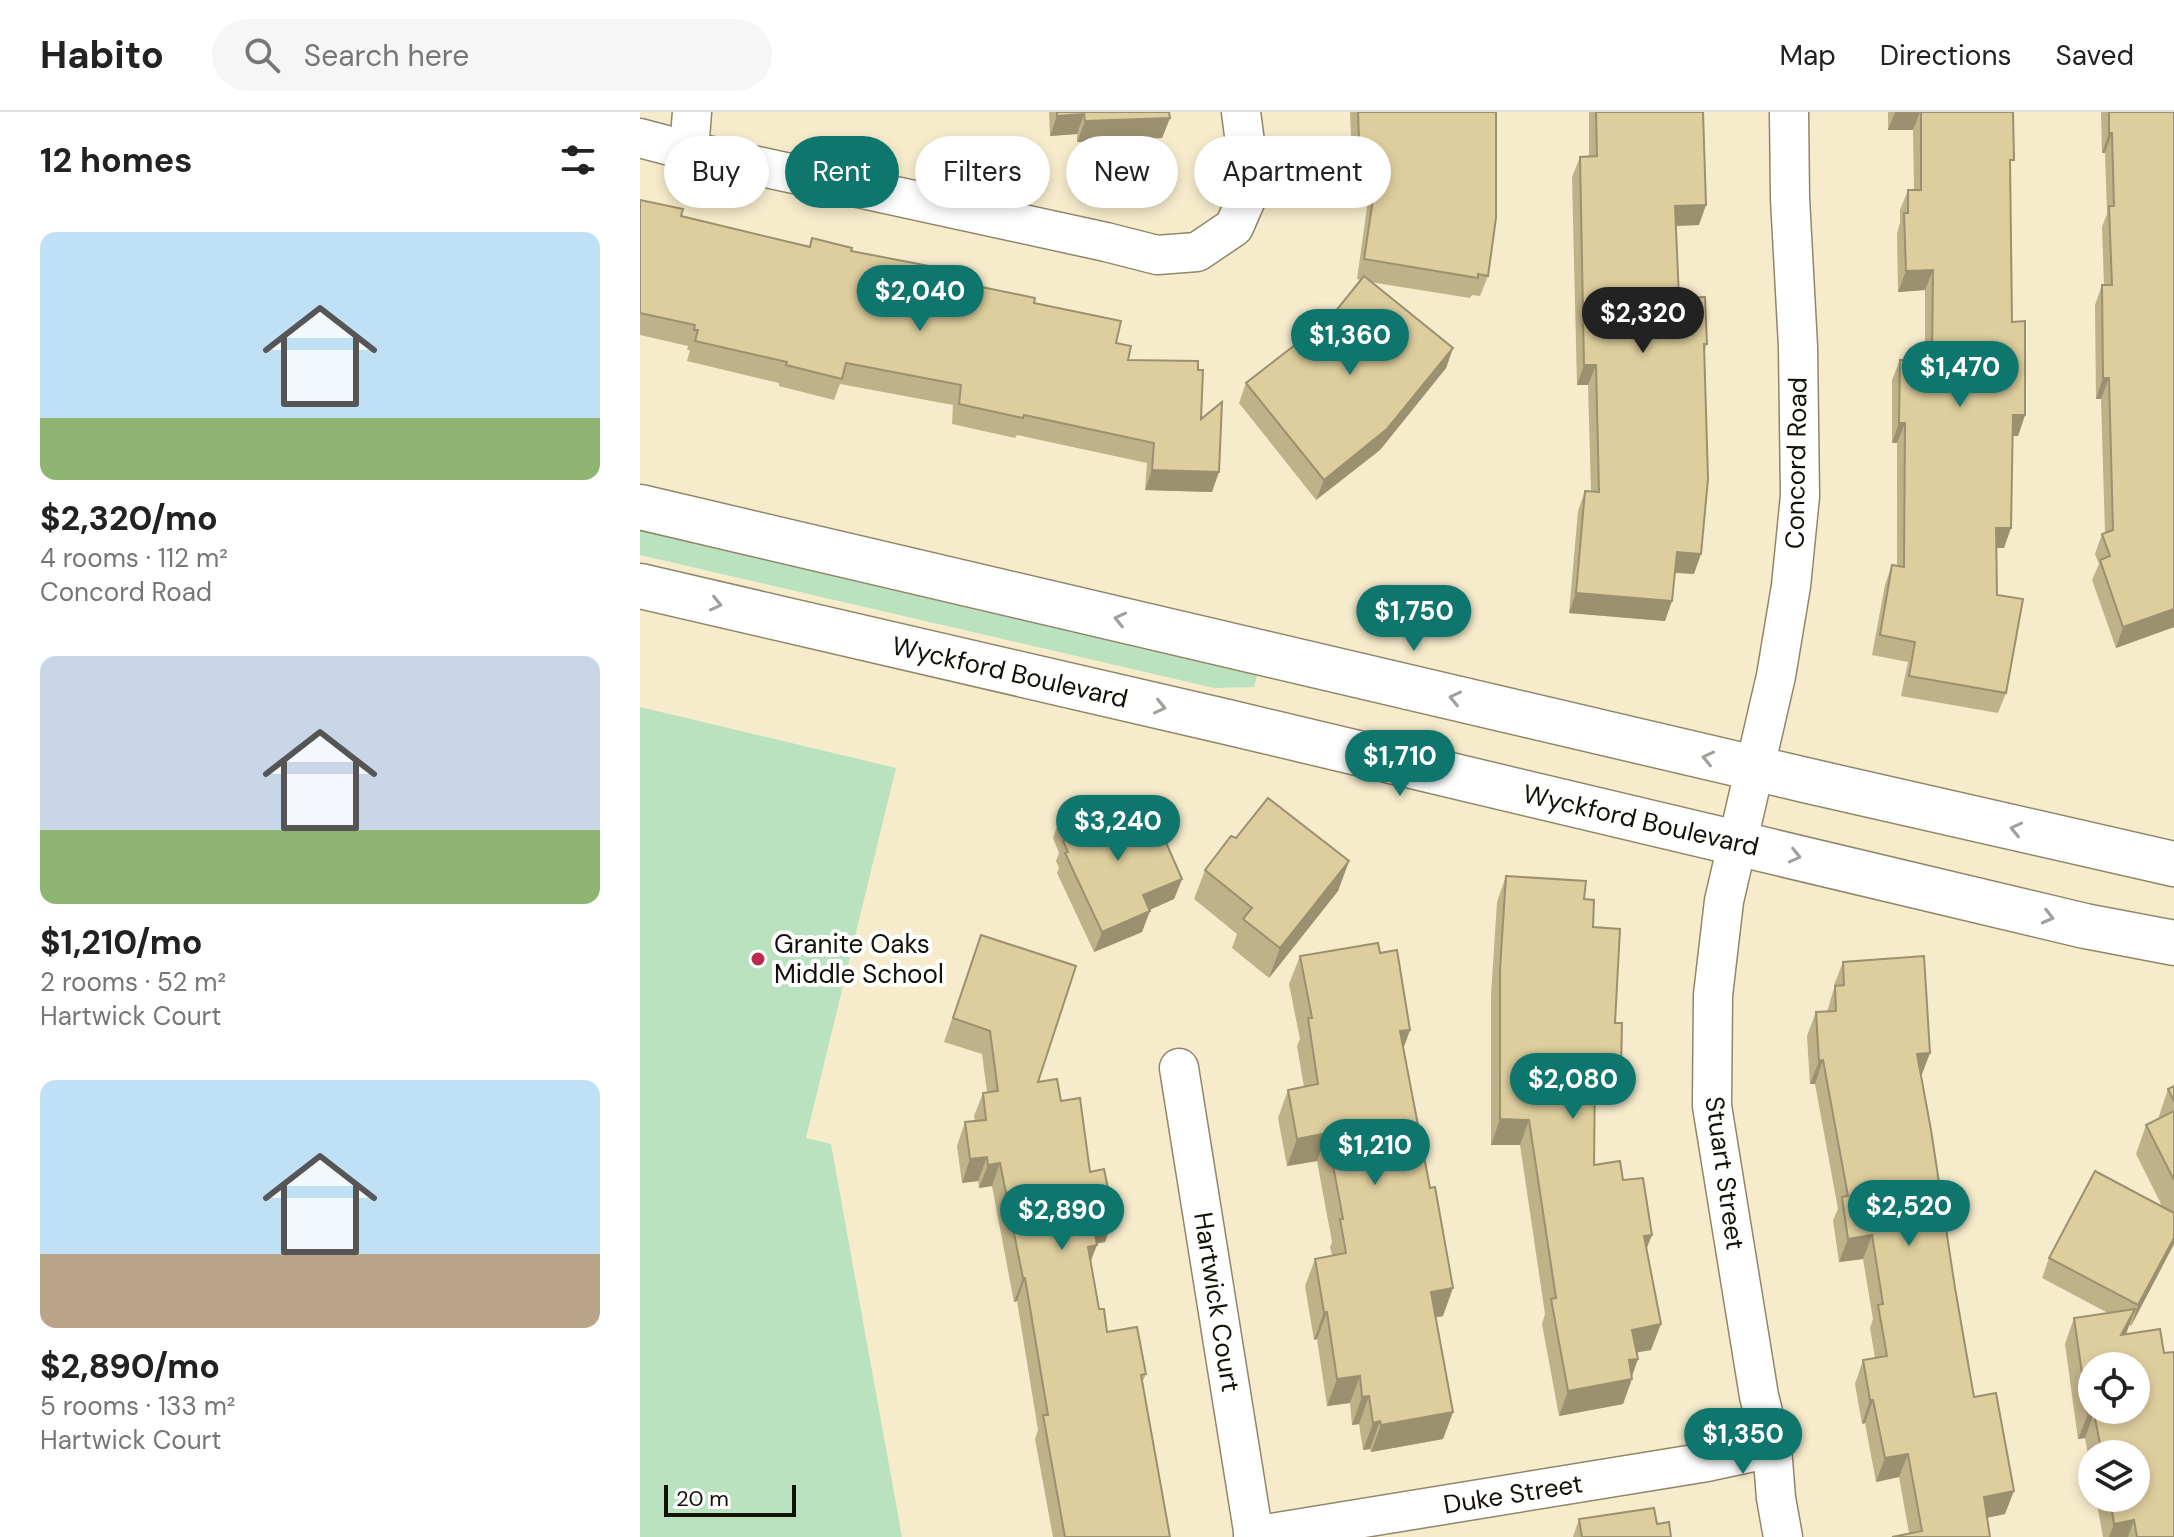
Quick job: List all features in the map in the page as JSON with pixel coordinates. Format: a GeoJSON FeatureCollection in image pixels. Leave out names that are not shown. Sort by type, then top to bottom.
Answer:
{"type":"FeatureCollection","features":[{"type":"Feature","properties":{"kind":"street"},"geometry":{"type":"LineString","coordinates":[[690,136],[692,112]]}},
{"type":"Feature","properties":{"kind":"street"},"geometry":{"type":"LineString","coordinates":[[769,168],[1157,255],[1197,252],[1234,227],[1251,188],[1241,112]]}},
{"type":"Feature","properties":{"kind":"street","name":"Concord Road"},"geometry":{"type":"LineString","coordinates":[[1746,807],[1776,676],[1791,586],[1800,496],[1789,112]]}},
{"type":"Feature","properties":{"kind":"street"},"geometry":{"type":"LineString","coordinates":[[640,138],[664,144]]}},
{"type":"Feature","properties":{"kind":"street","name":"Wyckford Boulevard"},"geometry":{"type":"LineString","coordinates":[[640,507],[1746,807],[2085,926],[2174,943]]}},
{"type":"Feature","properties":{"kind":"street","name":"Wyckford Boulevard"},"geometry":{"type":"LineString","coordinates":[[640,586],[1207,718],[1746,807],[2096,847],[2174,864]]}},
{"type":"Feature","properties":{"kind":"street","name":"Stuart Street"},"geometry":{"type":"LineString","coordinates":[[1746,807],[1724,901],[1713,995],[1712,1106],[1759,1396],[1772,1448],[1783,1537]]}},
{"type":"Feature","properties":{"kind":"street","name":"Hartwick Court"},"geometry":{"type":"LineString","coordinates":[[1179,1068],[1254,1537]]}},
{"type":"Feature","properties":{"kind":"street","name":"Duke Street"},"geometry":{"type":"LineString","coordinates":[[1254,1537],[1707,1462],[1772,1448]]}},
{"type":"Feature","properties":{"kind":"green space"},"geometry":{"type":"Polygon","coordinates":[[[640,527],[1259,670],[1254,687],[1214,688],[640,555],[640,527]]]}},
{"type":"Feature","properties":{"kind":"green space","name":"Granite Oaks Middle School"},"geometry":{"type":"Polygon","coordinates":[[[640,707],[896,768],[806,1138],[831,1144],[902,1537],[640,1537],[640,707]]]}},
{"type":"Feature","properties":{"kind":"building"},"geometry":{"type":"Polygon","coordinates":[[[1057,112],[1169,112],[1170,118],[1085,121],[1084,114],[1057,116],[1057,112]]]}},
{"type":"Feature","properties":{"kind":"building"},"geometry":{"type":"Polygon","coordinates":[[[1358,112],[1496,112],[1496,218],[1488,276],[1478,274],[1478,278],[1364,259],[1372,208],[1391,208],[1391,136],[1359,136],[1358,112]]]}},
{"type":"Feature","properties":{"kind":"building"},"geometry":{"type":"Polygon","coordinates":[[[1596,112],[1703,112],[1706,205],[1675,206],[1679,298],[1705,297],[1708,479],[1701,554],[1677,552],[1672,601],[1576,593],[1585,491],[1599,492],[1596,365],[1584,365],[1580,157],[1597,156],[1596,112]]]}},
{"type":"Feature","properties":{"kind":"building"},"geometry":{"type":"Polygon","coordinates":[[[1921,112],[2013,112],[2014,160],[2010,160],[2012,322],[2025,321],[2025,415],[2013,415],[2011,528],[1996,528],[1997,595],[2023,599],[2006,693],[1909,676],[1915,642],[1880,635],[1892,565],[1904,567],[1905,423],[1899,423],[1900,360],[1932,360],[1933,270],[1906,271],[1904,213],[1908,213],[1908,190],[1921,190],[1921,112]]]}},
{"type":"Feature","properties":{"kind":"building"},"geometry":{"type":"Polygon","coordinates":[[[2109,112],[2174,112],[2174,609],[2123,627],[2100,560],[2110,556],[2102,534],[2113,530],[2109,378],[2103,378],[2102,285],[2112,285],[2109,206],[2114,206],[2109,112]]]}},
{"type":"Feature","properties":{"kind":"building"},"geometry":{"type":"Polygon","coordinates":[[[640,200],[664,205],[664,208],[683,209],[681,216],[810,247],[812,238],[852,248],[851,251],[945,269],[943,279],[1035,298],[1034,303],[1121,321],[1116,343],[1131,346],[1128,360],[1198,361],[1198,370],[1203,370],[1201,419],[1222,402],[1219,472],[1152,470],[1154,443],[959,404],[961,385],[846,363],[842,379],[786,365],[787,362],[695,341],[698,330],[694,330],[695,325],[640,313],[640,200]]]}},
{"type":"Feature","properties":{"kind":"building"},"geometry":{"type":"Polygon","coordinates":[[[1364,276],[1453,348],[1387,429],[1324,480],[1246,383],[1300,341],[1306,348],[1364,276]]]}},
{"type":"Feature","properties":{"kind":"building"},"geometry":{"type":"Polygon","coordinates":[[[1268,798],[1349,861],[1280,948],[1243,919],[1252,908],[1205,870],[1231,836],[1236,838],[1268,798]]]}},
{"type":"Feature","properties":{"kind":"building"},"geometry":{"type":"Polygon","coordinates":[[[1091,805],[1101,829],[1151,808],[1182,879],[1143,895],[1150,911],[1102,932],[1065,853],[1068,852],[1063,841],[1069,838],[1060,818],[1091,805]]]}},
{"type":"Feature","properties":{"kind":"building"},"geometry":{"type":"Polygon","coordinates":[[[1506,876],[1586,881],[1584,899],[1594,900],[1593,927],[1620,929],[1615,1023],[1622,1023],[1621,1070],[1595,1070],[1594,1165],[1620,1161],[1623,1180],[1643,1178],[1652,1235],[1644,1236],[1661,1324],[1632,1330],[1638,1359],[1629,1360],[1632,1379],[1568,1391],[1551,1299],[1556,1298],[1529,1120],[1500,1119],[1500,969],[1506,876]]]}},
{"type":"Feature","properties":{"kind":"building"},"geometry":{"type":"Polygon","coordinates":[[[981,935],[1076,966],[1038,1082],[1057,1079],[1061,1101],[1080,1098],[1090,1172],[1104,1169],[1114,1218],[1093,1222],[1097,1245],[1088,1247],[1099,1309],[1104,1309],[1107,1332],[1137,1327],[1146,1374],[1141,1375],[1170,1537],[1065,1537],[1043,1415],[1048,1415],[1025,1278],[1000,1163],[988,1165],[987,1157],[970,1159],[965,1122],[986,1120],[983,1093],[998,1091],[990,1031],[953,1018],[981,935]]]}},
{"type":"Feature","properties":{"kind":"building"},"geometry":{"type":"Polygon","coordinates":[[[1378,943],[1380,953],[1397,950],[1410,1030],[1400,1031],[1430,1188],[1435,1187],[1453,1288],[1431,1292],[1453,1412],[1381,1425],[1380,1421],[1373,1423],[1369,1396],[1362,1397],[1360,1376],[1337,1379],[1315,1259],[1346,1253],[1340,1219],[1343,1219],[1327,1133],[1297,1139],[1288,1090],[1318,1084],[1308,1018],[1312,1018],[1300,956],[1378,943]]]}},
{"type":"Feature","properties":{"kind":"building"},"geometry":{"type":"Polygon","coordinates":[[[1924,956],[1930,1053],[1917,1054],[1955,1288],[1974,1397],[1996,1393],[2014,1491],[1984,1497],[1990,1537],[1892,1537],[1922,1531],[1908,1454],[1885,1458],[1873,1400],[1870,1400],[1863,1360],[1887,1356],[1878,1305],[1883,1304],[1872,1235],[1848,1239],[1842,1197],[1848,1196],[1823,1060],[1819,1061],[1816,1012],[1836,1011],[1835,986],[1844,985],[1843,962],[1924,956]]]}},
{"type":"Feature","properties":{"kind":"building"},"geometry":{"type":"Polygon","coordinates":[[[2174,1086],[2174,1101],[2168,1089],[2174,1086]]]}},
{"type":"Feature","properties":{"kind":"building"},"geometry":{"type":"Polygon","coordinates":[[[2174,1111],[2174,1180],[2146,1125],[2174,1111]]]}},
{"type":"Feature","properties":{"kind":"building"},"geometry":{"type":"Polygon","coordinates":[[[2095,1171],[2174,1213],[2174,1238],[2138,1305],[2049,1258],[2095,1171]]]}},
{"type":"Feature","properties":{"kind":"building"},"geometry":{"type":"Polygon","coordinates":[[[2135,1309],[2121,1335],[2160,1329],[2164,1353],[2174,1352],[2174,1537],[2137,1537],[2134,1520],[2114,1524],[2112,1512],[2150,1512],[2150,1440],[2099,1440],[2096,1424],[2150,1424],[2150,1352],[2079,1352],[2074,1318],[2135,1309]]]}},
{"type":"Feature","properties":{"kind":"building"},"geometry":{"type":"Polygon","coordinates":[[[1654,1508],[1657,1524],[1669,1522],[1671,1537],[1582,1537],[1579,1519],[1654,1508]]]}},
{"type":"Feature","properties":{"kind":"place","name":"Granite Oaks Middle School"},"geometry":{"type":"Point","coordinates":[758,959]}}]}
